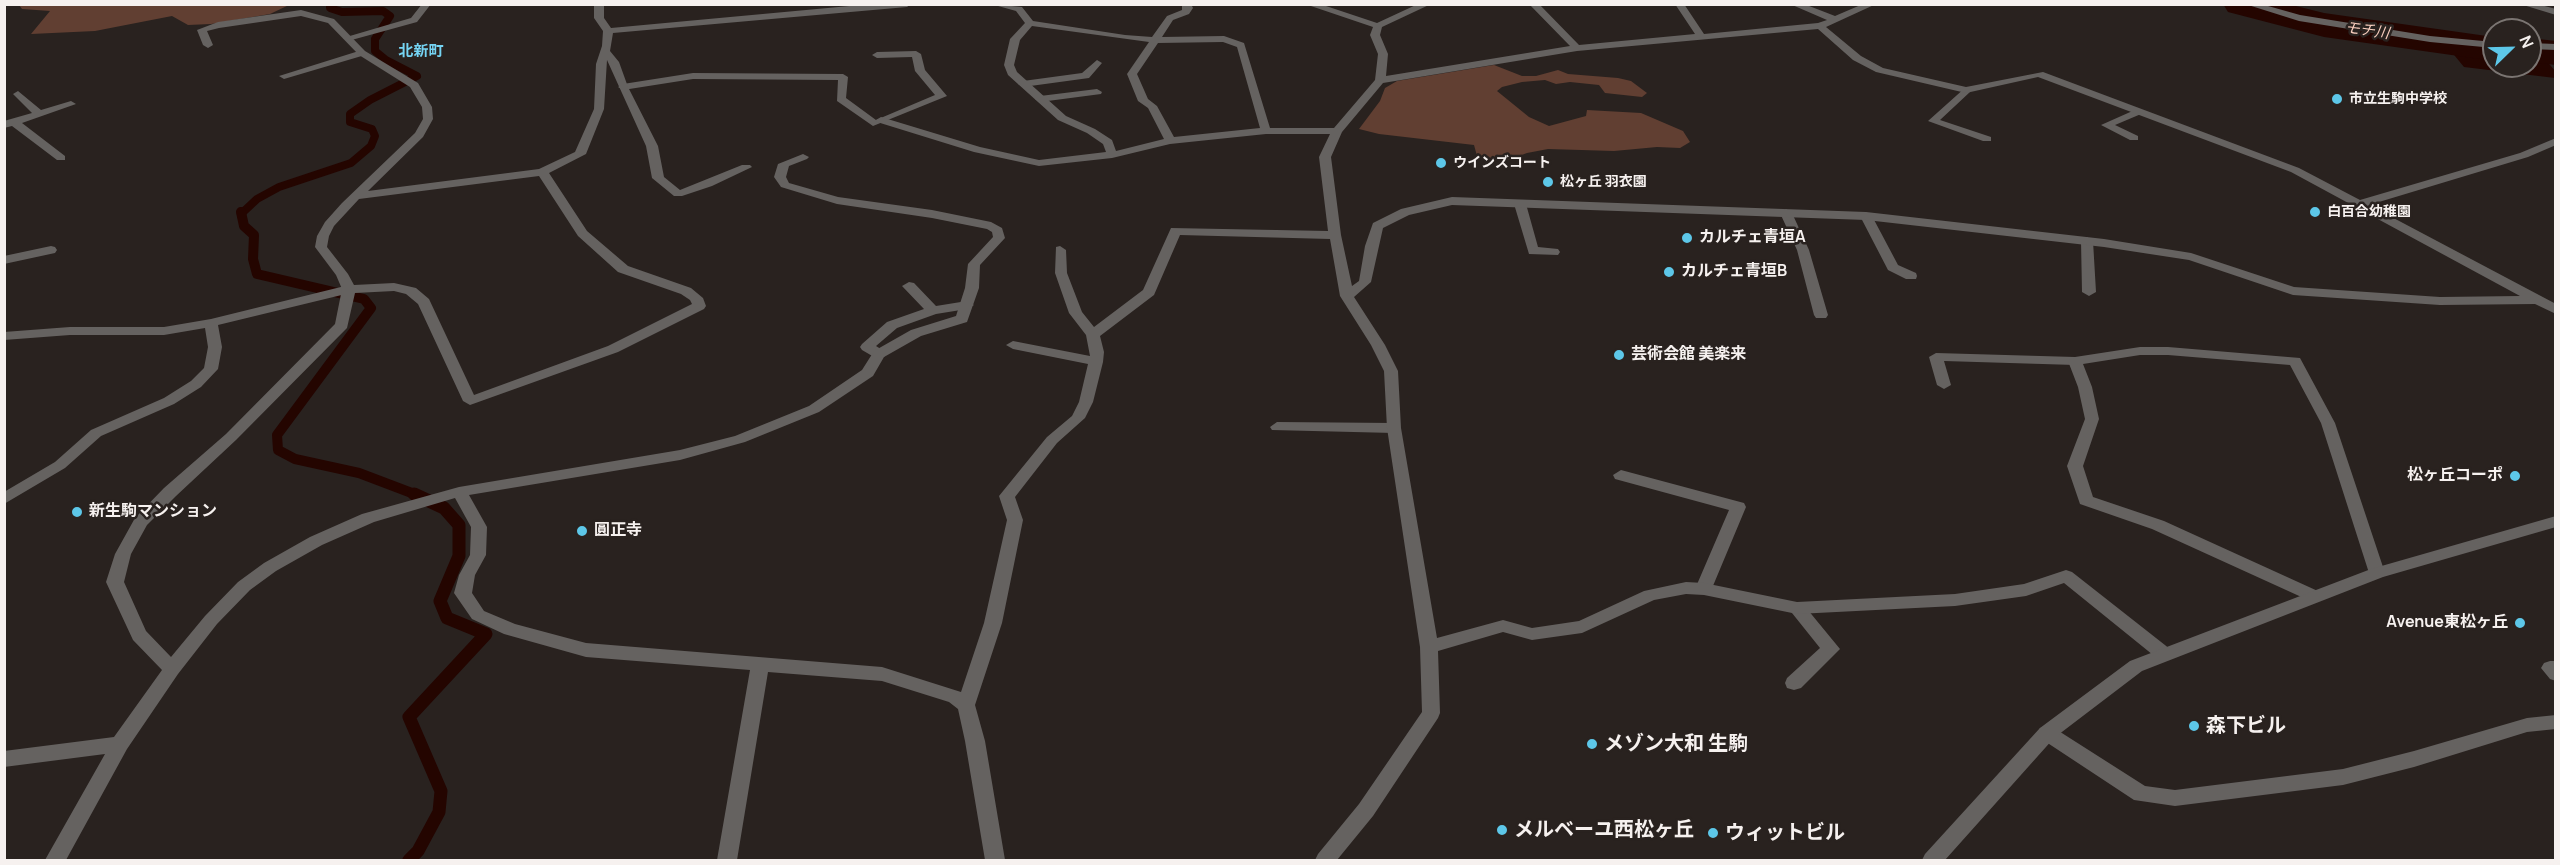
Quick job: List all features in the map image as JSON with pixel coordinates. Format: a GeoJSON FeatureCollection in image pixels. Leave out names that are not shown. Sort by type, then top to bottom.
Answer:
{"type":"FeatureCollection","features":[{"type":"Feature","properties":{"kind":"street"},"geometry":{"type":"LineString","coordinates":[[348,38],[414,20],[427,4]]}},
{"type":"Feature","properties":{"kind":"street"},"geometry":{"type":"LineString","coordinates":[[359,196],[543,172],[580,154],[584,150],[599,109],[601,64],[606,52],[609,31],[599,18],[599,4]]}},
{"type":"Feature","properties":{"kind":"street"},"geometry":{"type":"LineString","coordinates":[[609,31],[842,8],[907,4]]}},
{"type":"Feature","properties":{"kind":"street"},"geometry":{"type":"LineString","coordinates":[[995,4],[1019,9],[1030,24],[1155,40],[1224,39],[1241,45],[1266,131]]}},
{"type":"Feature","properties":{"kind":"street"},"geometry":{"type":"LineString","coordinates":[[1170,141],[1152,106],[1143,101],[1132,74],[1170,18],[1186,12],[1188,8],[1186,4]]}},
{"type":"Feature","properties":{"kind":"street"},"geometry":{"type":"LineString","coordinates":[[1309,4],[1378,26]]}},
{"type":"Feature","properties":{"kind":"street"},"geometry":{"type":"LineString","coordinates":[[1325,861],[1366,810],[1431,713],[1429,647],[1394,428],[1391,371],[1378,345],[1347,296],[1335,235],[1325,157],[1337,131],[1380,80],[1383,54],[1375,35],[1378,26],[1427,4]]}},
{"type":"Feature","properties":{"kind":"street"},"geometry":{"type":"LineString","coordinates":[[1533,4],[1577,48]]}},
{"type":"Feature","properties":{"kind":"street"},"geometry":{"type":"LineString","coordinates":[[1679,4],[1701,37]]}},
{"type":"Feature","properties":{"kind":"street"},"geometry":{"type":"LineString","coordinates":[[1794,4],[1834,19]]}},
{"type":"Feature","properties":{"kind":"street"},"geometry":{"type":"LineString","coordinates":[[1380,80],[1577,48],[1820,26],[1872,4]]}},
{"type":"Feature","properties":{"kind":"street"},"geometry":{"type":"LineString","coordinates":[[2249,4],[2299,18],[2430,39],[2482,44]]}},
{"type":"Feature","properties":{"kind":"street"},"geometry":{"type":"LineString","coordinates":[[2524,4],[2556,12]]}},
{"type":"Feature","properties":{"kind":"street"},"geometry":{"type":"LineString","coordinates":[[172,669],[139,635],[115,582],[123,554],[141,522],[162,499],[231,437],[342,325],[349,289],[342,274],[321,247],[321,242],[329,225],[419,135],[428,119],[427,107],[414,85],[362,53],[332,21],[301,13],[218,25],[202,30],[208,45]]}},
{"type":"Feature","properties":{"kind":"street"},"geometry":{"type":"LineString","coordinates":[[1030,24],[1015,39],[1009,65],[1012,73],[1062,118],[1091,131],[1108,142],[1112,155]]}},
{"type":"Feature","properties":{"kind":"street"},"geometry":{"type":"LineString","coordinates":[[1820,26],[1857,58],[1881,70],[1966,90],[2039,74],[2295,170],[2556,310]]}},
{"type":"Feature","properties":{"kind":"street"},"geometry":{"type":"LineString","coordinates":[[606,52],[615,62],[623,87],[652,146],[658,178],[678,194],[746,168]]}},
{"type":"Feature","properties":{"kind":"street"},"geometry":{"type":"LineString","coordinates":[[284,76],[362,53]]}},
{"type":"Feature","properties":{"kind":"street"},"geometry":{"type":"LineString","coordinates":[[877,55],[916,54],[920,71],[942,96],[877,122]]}},
{"type":"Feature","properties":{"kind":"street"},"geometry":{"type":"LineString","coordinates":[[1023,84],[1085,76],[1097,63]]}},
{"type":"Feature","properties":{"kind":"street"},"geometry":{"type":"LineString","coordinates":[[623,87],[693,76],[843,77],[841,99],[877,122],[978,150],[1039,163],[1112,155],[1170,141],[1266,131],[1337,131]]}},
{"type":"Feature","properties":{"kind":"street"},"geometry":{"type":"LineString","coordinates":[[1966,90],[1933,121],[1987,139]]}},
{"type":"Feature","properties":{"kind":"street"},"geometry":{"type":"LineString","coordinates":[[1040,99],[1096,92]]}},
{"type":"Feature","properties":{"kind":"street"},"geometry":{"type":"LineString","coordinates":[[18,94],[39,114]]}},
{"type":"Feature","properties":{"kind":"street"},"geometry":{"type":"LineString","coordinates":[[9,124],[71,104]]}},
{"type":"Feature","properties":{"kind":"street"},"geometry":{"type":"LineString","coordinates":[[2134,138],[2106,125],[2137,112]]}},
{"type":"Feature","properties":{"kind":"street"},"geometry":{"type":"LineString","coordinates":[[9,124],[61,158]]}},
{"type":"Feature","properties":{"kind":"street"},"geometry":{"type":"LineString","coordinates":[[2360,204],[2524,155],[2556,141]]}},
{"type":"Feature","properties":{"kind":"street"},"geometry":{"type":"LineString","coordinates":[[55,861],[120,744],[172,669],[244,586],[270,567],[316,541],[368,518],[459,492],[680,455],[740,440],[814,409],[868,373],[879,354],[916,333],[962,319],[972,288],[974,264],[999,238],[998,231],[991,226],[932,214],[837,200],[785,185],[780,177],[784,164],[803,157]]}},
{"type":"Feature","properties":{"kind":"street"},"geometry":{"type":"LineString","coordinates":[[4,336],[70,331],[164,331],[211,324],[349,289],[394,287],[411,291],[424,302],[470,401],[613,349],[699,306],[696,298],[686,291],[623,269],[582,233],[543,172]]}},
{"type":"Feature","properties":{"kind":"street"},"geometry":{"type":"LineString","coordinates":[[1347,296],[1365,282],[1377,226],[1405,212],[1452,201],[1866,216],[2087,241],[2191,257],[2293,291],[2440,301],[2537,300]]}},
{"type":"Feature","properties":{"kind":"street"},"geometry":{"type":"LineString","coordinates":[[1520,204],[1533,251],[1554,252]]}},
{"type":"Feature","properties":{"kind":"street"},"geometry":{"type":"LineString","coordinates":[[1785,213],[1803,250],[1821,315]]}},
{"type":"Feature","properties":{"kind":"street"},"geometry":{"type":"LineString","coordinates":[[1866,216],[1893,267],[1911,276]]}},
{"type":"Feature","properties":{"kind":"street"},"geometry":{"type":"LineString","coordinates":[[1093,335],[1149,292],[1175,231],[1335,235]]}},
{"type":"Feature","properties":{"kind":"street"},"geometry":{"type":"LineString","coordinates":[[2087,241],[2089,292]]}},
{"type":"Feature","properties":{"kind":"street"},"geometry":{"type":"LineString","coordinates":[[4,260],[51,250]]}},
{"type":"Feature","properties":{"kind":"street"},"geometry":{"type":"LineString","coordinates":[[995,861],[975,741],[966,705],[993,623],[1015,520],[1007,496],[1052,440],[1078,418],[1086,402],[1096,362],[1097,352],[1093,335],[1076,313],[1061,273],[1060,250]]}},
{"type":"Feature","properties":{"kind":"street"},"geometry":{"type":"LineString","coordinates":[[909,286],[933,310]]}},
{"type":"Feature","properties":{"kind":"street"},"geometry":{"type":"LineString","coordinates":[[879,354],[867,346],[892,325],[933,310],[967,305]]}},
{"type":"Feature","properties":{"kind":"street"},"geometry":{"type":"LineString","coordinates":[[4,499],[60,465],[96,433],[169,401],[196,384],[211,369],[215,347],[211,324]]}},
{"type":"Feature","properties":{"kind":"street"},"geometry":{"type":"LineString","coordinates":[[869,324],[884,332]]}},
{"type":"Feature","properties":{"kind":"street"},"geometry":{"type":"LineString","coordinates":[[1013,345],[1062,353],[1096,362]]}},
{"type":"Feature","properties":{"kind":"street"},"geometry":{"type":"LineString","coordinates":[[1944,385],[1936,357],[2075,361],[2140,351],[2168,351],[2295,361],[2328,423],[2377,573]]}},
{"type":"Feature","properties":{"kind":"street"},"geometry":{"type":"LineString","coordinates":[[2075,361],[2085,387],[2092,419],[2075,466],[2086,500],[2158,525],[2314,596]]}},
{"type":"Feature","properties":{"kind":"street"},"geometry":{"type":"LineString","coordinates":[[1277,427],[1394,428]]}},
{"type":"Feature","properties":{"kind":"street"},"geometry":{"type":"LineString","coordinates":[[1621,475],[1738,507],[1704,589]]}},
{"type":"Feature","properties":{"kind":"street"},"geometry":{"type":"LineString","coordinates":[[459,492],[479,527],[478,555],[467,575],[463,593],[478,615],[510,629],[586,650],[882,674],[956,697],[966,705]]}},
{"type":"Feature","properties":{"kind":"street"},"geometry":{"type":"LineString","coordinates":[[1932,861],[2047,733],[2136,666],[2377,573],[2556,521]]}},
{"type":"Feature","properties":{"kind":"street"},"geometry":{"type":"LineString","coordinates":[[1429,647],[1503,626],[1532,634],[1582,627],[1650,595],[1686,588],[1704,589],[1797,608],[1954,600],[2026,590],[2066,576],[2164,654]]}},
{"type":"Feature","properties":{"kind":"street"},"geometry":{"type":"LineString","coordinates":[[1794,683],[1831,649],[1797,608]]}},
{"type":"Feature","properties":{"kind":"street"},"geometry":{"type":"LineString","coordinates":[[727,861],[760,664]]}},
{"type":"Feature","properties":{"kind":"street"},"geometry":{"type":"LineString","coordinates":[[2556,668],[2550,668],[2556,674]]}},
{"type":"Feature","properties":{"kind":"street"},"geometry":{"type":"LineString","coordinates":[[2047,733],[2141,794],[2175,798],[2343,777],[2414,759],[2528,725],[2556,722]]}},
{"type":"Feature","properties":{"kind":"street"},"geometry":{"type":"LineString","coordinates":[[4,759],[120,744]]}},
{"type":"Feature","properties":{"kind":"shaded area"},"geometry":{"type":"Polygon","coordinates":[[[19,5],[289,5],[270,14],[211,24],[188,25],[172,16],[95,31],[31,34],[50,11],[22,9],[19,5]]]}},
{"type":"Feature","properties":{"kind":"shaded area"},"geometry":{"type":"Polygon","coordinates":[[[2450,50],[2482,54],[2482,69],[2464,67],[2450,50]]]}},
{"type":"Feature","properties":{"kind":"shaded area"},"geometry":{"type":"Polygon","coordinates":[[[2542,60],[2546,60],[2555,71],[2555,78],[2542,76],[2542,60]]]}},
{"type":"Feature","properties":{"kind":"shaded area"},"geometry":{"type":"Polygon","coordinates":[[[1494,65],[1522,76],[1536,76],[1558,70],[1568,74],[1618,78],[1631,81],[1647,93],[1642,97],[1605,93],[1599,85],[1570,82],[1556,84],[1545,80],[1522,82],[1502,87],[1497,91],[1529,117],[1549,126],[1586,116],[1587,110],[1641,113],[1683,131],[1690,142],[1680,148],[1657,147],[1614,151],[1548,149],[1508,160],[1477,156],[1474,145],[1379,134],[1359,129],[1380,101],[1385,88],[1397,81],[1494,65]]]}},
{"type":"Feature","properties":{"kind":"waterway"},"geometry":{"type":"LineString","coordinates":[[241,214],[257,199],[279,187],[351,163],[371,146],[375,136],[372,129],[350,122],[350,114],[370,100],[417,76],[386,60],[375,51],[375,39],[390,16],[383,11],[342,12],[330,8],[330,4]]}},
{"type":"Feature","properties":{"kind":"waterway","name":"モチ川"},"geometry":{"type":"LineString","coordinates":[[2241,4],[2324,25],[2482,47]]}},
{"type":"Feature","properties":{"kind":"waterway","name":"モチ川"},"geometry":{"type":"LineString","coordinates":[[2542,51],[2556,53]]}},
{"type":"Feature","properties":{"kind":"waterway"},"geometry":{"type":"LineString","coordinates":[[241,214],[244,226],[254,235],[253,259],[257,274],[364,299],[371,308],[277,435],[278,450],[295,459],[359,473],[417,495]]}},
{"type":"Feature","properties":{"kind":"waterway"},"geometry":{"type":"LineString","coordinates":[[409,860],[418,851],[439,812],[441,791],[409,717],[486,634],[447,618],[440,601],[459,556],[459,525],[444,508],[414,494]]}},
{"type":"Feature","properties":{"kind":"place","name":"市立生駒中学校"},"geometry":{"type":"Point","coordinates":[2337,99]}},
{"type":"Feature","properties":{"kind":"place","name":"ウインズコート"},"geometry":{"type":"Point","coordinates":[1441,163]}},
{"type":"Feature","properties":{"kind":"place","name":"松ヶ丘 羽衣園"},"geometry":{"type":"Point","coordinates":[1548,182]}},
{"type":"Feature","properties":{"kind":"place","name":"白百合幼稚園"},"geometry":{"type":"Point","coordinates":[2315,212]}},
{"type":"Feature","properties":{"kind":"place","name":"カルチェ青垣A"},"geometry":{"type":"Point","coordinates":[1687,238]}},
{"type":"Feature","properties":{"kind":"place","name":"カルチェ青垣B"},"geometry":{"type":"Point","coordinates":[1669,272]}},
{"type":"Feature","properties":{"kind":"place","name":"芸術会館 美楽来"},"geometry":{"type":"Point","coordinates":[1619,355]}},
{"type":"Feature","properties":{"kind":"place","name":"松ヶ丘コーポ"},"geometry":{"type":"Point","coordinates":[2515,476]}},
{"type":"Feature","properties":{"kind":"place","name":"新生駒マンション"},"geometry":{"type":"Point","coordinates":[77,512]}},
{"type":"Feature","properties":{"kind":"place","name":"圓正寺"},"geometry":{"type":"Point","coordinates":[582,531]}},
{"type":"Feature","properties":{"kind":"place","name":"Avenue東松ヶ丘"},"geometry":{"type":"Point","coordinates":[2520,623]}},
{"type":"Feature","properties":{"kind":"place","name":"森下ビル"},"geometry":{"type":"Point","coordinates":[2194,726]}},
{"type":"Feature","properties":{"kind":"place","name":"メゾン大和 生駒"},"geometry":{"type":"Point","coordinates":[1592,744]}},
{"type":"Feature","properties":{"kind":"place","name":"メルベーユ西松ヶ丘"},"geometry":{"type":"Point","coordinates":[1502,830]}},
{"type":"Feature","properties":{"kind":"place","name":"ウィットビル"},"geometry":{"type":"Point","coordinates":[1713,833]}},
{"type":"Feature","properties":{"kind":"district","name":"北新町"},"geometry":{"type":"Point","coordinates":[421,52]}}]}
